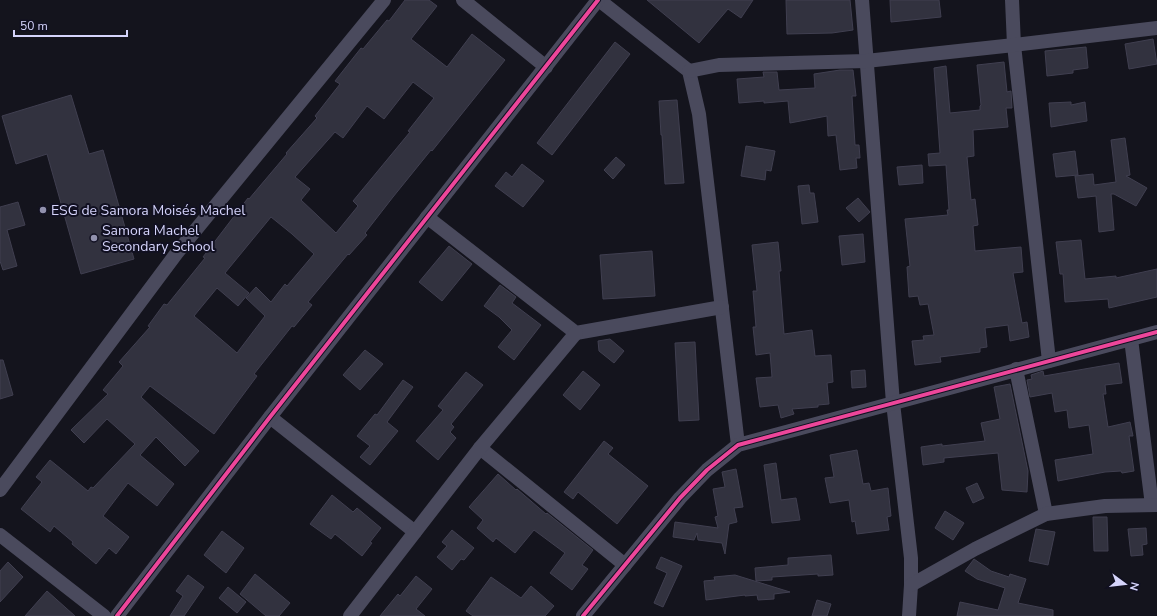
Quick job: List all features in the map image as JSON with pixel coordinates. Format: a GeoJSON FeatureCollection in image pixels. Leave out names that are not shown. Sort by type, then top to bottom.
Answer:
{"type":"FeatureCollection","features":[{"type":"Feature","properties":{"kind":"street"},"geometry":{"type":"LineString","coordinates":[[0,490],[176,254],[384,0]]}},
{"type":"Feature","properties":{"kind":"street"},"geometry":{"type":"LineString","coordinates":[[463,0],[546,67]]}},
{"type":"Feature","properties":{"kind":"street"},"geometry":{"type":"LineString","coordinates":[[117,616],[270,417],[598,0],[689,71],[699,114],[738,445]]}},
{"type":"Feature","properties":{"kind":"street"},"geometry":{"type":"LineString","coordinates":[[862,0],[893,403],[911,558],[909,616]]}},
{"type":"Feature","properties":{"kind":"street"},"geometry":{"type":"LineString","coordinates":[[1012,0],[1014,45],[1049,361]]}},
{"type":"Feature","properties":{"kind":"street"},"geometry":{"type":"LineString","coordinates":[[689,71],[719,65],[866,61],[1157,28]]}},
{"type":"Feature","properties":{"kind":"street"},"geometry":{"type":"LineString","coordinates":[[427,217],[576,333]]}},
{"type":"Feature","properties":{"kind":"street"},"geometry":{"type":"LineString","coordinates":[[350,616],[480,448],[576,333],[722,307]]}},
{"type":"Feature","properties":{"kind":"street"},"geometry":{"type":"LineString","coordinates":[[582,616],[680,498],[707,470],[738,445],[1157,332]]}},
{"type":"Feature","properties":{"kind":"street"},"geometry":{"type":"LineString","coordinates":[[911,585],[975,549],[1046,514],[1105,506],[1154,505],[1131,339]]}},
{"type":"Feature","properties":{"kind":"street"},"geometry":{"type":"LineString","coordinates":[[1016,369],[1046,514]]}},
{"type":"Feature","properties":{"kind":"street"},"geometry":{"type":"LineString","coordinates":[[270,417],[415,532]]}},
{"type":"Feature","properties":{"kind":"street"},"geometry":{"type":"LineString","coordinates":[[480,448],[625,565]]}},
{"type":"Feature","properties":{"kind":"street"},"geometry":{"type":"LineString","coordinates":[[0,535],[104,616]]}},
{"type":"Feature","properties":{"kind":"building"},"geometry":{"type":"Polygon","coordinates":[[[405,0],[429,0],[437,6],[411,39],[447,67],[472,34],[505,60],[393,197],[365,233],[367,235],[349,255],[348,254],[308,302],[312,305],[294,327],[292,326],[254,374],[257,376],[214,434],[150,386],[141,397],[199,451],[185,466],[156,437],[140,455],[174,484],[157,506],[128,483],[103,516],[129,537],[116,554],[109,548],[96,564],[72,544],[73,542],[54,526],[50,532],[21,509],[42,482],[36,477],[50,460],[88,491],[91,487],[93,488],[135,444],[107,419],[84,443],[71,430],[108,394],[103,390],[123,366],[119,362],[150,327],[148,326],[164,304],[167,305],[205,258],[203,257],[248,198],[249,199],[287,154],[286,153],[317,118],[315,116],[340,84],[335,81],[361,48],[363,49],[387,20],[389,21],[405,0]],[[413,82],[384,119],[367,106],[343,138],[335,132],[295,177],[310,189],[301,200],[336,233],[358,206],[353,201],[410,132],[408,131],[434,98],[413,82]],[[271,217],[225,273],[249,293],[238,306],[217,288],[194,316],[237,353],[265,316],[246,298],[256,287],[271,302],[285,284],[287,286],[314,254],[271,217]]]}},
{"type":"Feature","properties":{"kind":"building"},"geometry":{"type":"Polygon","coordinates":[[[647,0],[753,0],[741,18],[728,9],[699,43],[647,0]]]}},
{"type":"Feature","properties":{"kind":"building"},"geometry":{"type":"Polygon","coordinates":[[[786,0],[850,0],[853,30],[832,33],[787,34],[786,0]]]}},
{"type":"Feature","properties":{"kind":"building"},"geometry":{"type":"Polygon","coordinates":[[[890,0],[939,0],[941,17],[891,22],[890,0]]]}},
{"type":"Feature","properties":{"kind":"building"},"geometry":{"type":"Polygon","coordinates":[[[1153,39],[1157,64],[1129,69],[1125,44],[1153,39]]]}},
{"type":"Feature","properties":{"kind":"building"},"geometry":{"type":"Polygon","coordinates":[[[615,42],[630,54],[552,155],[537,143],[615,42]]]}},
{"type":"Feature","properties":{"kind":"building"},"geometry":{"type":"Polygon","coordinates":[[[1086,47],[1088,68],[1073,70],[1073,73],[1047,76],[1045,51],[1086,47]]]}},
{"type":"Feature","properties":{"kind":"building"},"geometry":{"type":"Polygon","coordinates":[[[1004,62],[1007,92],[1011,91],[1012,108],[1006,108],[1008,127],[973,130],[974,156],[967,157],[971,200],[975,199],[978,225],[973,226],[975,251],[1021,247],[1023,272],[1013,273],[1022,323],[1027,322],[1029,337],[1010,341],[1008,325],[985,328],[987,347],[980,348],[980,352],[940,357],[941,362],[915,365],[912,341],[924,340],[923,336],[934,335],[928,304],[920,305],[918,296],[909,297],[907,267],[910,266],[905,219],[948,215],[947,210],[949,210],[946,165],[929,166],[928,154],[940,153],[934,68],[946,66],[950,113],[980,110],[981,105],[977,65],[1004,62]]]}},
{"type":"Feature","properties":{"kind":"building"},"geometry":{"type":"Polygon","coordinates":[[[840,70],[853,70],[856,96],[852,96],[855,145],[859,145],[860,158],[856,158],[857,168],[840,170],[836,135],[828,136],[827,116],[790,123],[788,101],[739,103],[737,79],[764,77],[763,72],[777,72],[779,90],[815,88],[814,74],[840,70]]]}},
{"type":"Feature","properties":{"kind":"building"},"geometry":{"type":"Polygon","coordinates":[[[71,95],[89,154],[103,150],[134,259],[81,274],[47,154],[16,164],[2,116],[71,95]]]}},
{"type":"Feature","properties":{"kind":"building"},"geometry":{"type":"Polygon","coordinates":[[[677,100],[684,183],[665,184],[659,101],[677,100]]]}},
{"type":"Feature","properties":{"kind":"building"},"geometry":{"type":"Polygon","coordinates":[[[1071,102],[1071,105],[1085,102],[1087,121],[1051,127],[1049,103],[1071,102]]]}},
{"type":"Feature","properties":{"kind":"building"},"geometry":{"type":"Polygon","coordinates":[[[1125,138],[1130,175],[1126,176],[1147,188],[1136,206],[1114,194],[1111,194],[1114,230],[1099,232],[1096,196],[1078,198],[1075,176],[1093,174],[1094,185],[1116,182],[1111,140],[1125,138]]]}},
{"type":"Feature","properties":{"kind":"building"},"geometry":{"type":"Polygon","coordinates":[[[746,146],[775,151],[771,171],[766,170],[765,180],[741,176],[746,146]]]}},
{"type":"Feature","properties":{"kind":"building"},"geometry":{"type":"Polygon","coordinates":[[[1075,151],[1078,175],[1056,177],[1053,154],[1075,151]]]}},
{"type":"Feature","properties":{"kind":"building"},"geometry":{"type":"Polygon","coordinates":[[[616,157],[625,165],[613,179],[604,170],[616,157]]]}},
{"type":"Feature","properties":{"kind":"building"},"geometry":{"type":"Polygon","coordinates":[[[522,164],[544,181],[523,207],[495,186],[506,172],[512,177],[522,164]]]}},
{"type":"Feature","properties":{"kind":"building"},"geometry":{"type":"Polygon","coordinates":[[[922,165],[923,183],[899,185],[897,167],[922,165]]]}},
{"type":"Feature","properties":{"kind":"building"},"geometry":{"type":"Polygon","coordinates":[[[809,185],[810,193],[814,193],[818,222],[802,224],[798,186],[809,185]]]}},
{"type":"Feature","properties":{"kind":"building"},"geometry":{"type":"Polygon","coordinates":[[[858,198],[870,212],[859,222],[846,208],[858,198]]]}},
{"type":"Feature","properties":{"kind":"building"},"geometry":{"type":"Polygon","coordinates":[[[18,202],[25,225],[7,230],[17,266],[3,270],[0,261],[0,207],[18,202]]]}},
{"type":"Feature","properties":{"kind":"building"},"geometry":{"type":"Polygon","coordinates":[[[863,234],[865,262],[842,265],[839,236],[863,234]]]}},
{"type":"Feature","properties":{"kind":"building"},"geometry":{"type":"Polygon","coordinates":[[[1081,240],[1085,279],[1116,276],[1116,278],[1157,269],[1157,297],[1109,308],[1108,299],[1065,302],[1063,274],[1060,274],[1056,242],[1081,240]]]}},
{"type":"Feature","properties":{"kind":"building"},"geometry":{"type":"Polygon","coordinates":[[[778,242],[784,334],[812,330],[815,356],[831,355],[833,382],[827,383],[829,404],[818,405],[818,407],[792,409],[794,414],[781,418],[778,405],[760,407],[756,378],[772,377],[770,353],[756,355],[753,327],[756,327],[753,291],[757,291],[752,245],[778,242]]]}},
{"type":"Feature","properties":{"kind":"building"},"geometry":{"type":"Polygon","coordinates":[[[449,246],[472,264],[442,301],[419,282],[449,246]]]}},
{"type":"Feature","properties":{"kind":"building"},"geometry":{"type":"Polygon","coordinates":[[[652,251],[655,296],[603,299],[600,255],[652,251]]]}},
{"type":"Feature","properties":{"kind":"building"},"geometry":{"type":"Polygon","coordinates":[[[500,285],[516,297],[512,303],[541,325],[514,360],[498,347],[512,330],[499,317],[484,306],[500,285]]]}},
{"type":"Feature","properties":{"kind":"building"},"geometry":{"type":"Polygon","coordinates":[[[610,339],[624,351],[614,363],[599,351],[598,341],[610,339]]]}},
{"type":"Feature","properties":{"kind":"building"},"geometry":{"type":"Polygon","coordinates":[[[695,342],[699,420],[679,421],[675,343],[695,342]]]}},
{"type":"Feature","properties":{"kind":"building"},"geometry":{"type":"Polygon","coordinates":[[[365,350],[383,364],[360,390],[343,375],[365,350]]]}},
{"type":"Feature","properties":{"kind":"building"},"geometry":{"type":"Polygon","coordinates":[[[0,360],[3,360],[13,395],[0,399],[0,360]]]}},
{"type":"Feature","properties":{"kind":"building"},"geometry":{"type":"Polygon","coordinates":[[[1119,363],[1122,383],[1105,385],[1106,394],[1103,394],[1108,427],[1130,422],[1133,436],[1129,436],[1134,471],[1122,473],[1121,471],[1105,472],[1058,481],[1055,460],[1093,454],[1089,425],[1069,428],[1067,410],[1055,412],[1052,393],[1030,397],[1027,380],[1032,379],[1031,375],[1043,371],[1044,376],[1119,363]]]}},
{"type":"Feature","properties":{"kind":"building"},"geometry":{"type":"Polygon","coordinates":[[[865,370],[866,387],[852,388],[851,371],[865,370]]]}},
{"type":"Feature","properties":{"kind":"building"},"geometry":{"type":"Polygon","coordinates":[[[583,371],[600,385],[580,410],[563,395],[583,371]]]}},
{"type":"Feature","properties":{"kind":"building"},"geometry":{"type":"Polygon","coordinates":[[[466,372],[483,385],[451,424],[454,427],[450,432],[456,438],[438,460],[416,441],[443,410],[438,406],[466,372]]]}},
{"type":"Feature","properties":{"kind":"building"},"geometry":{"type":"Polygon","coordinates":[[[403,380],[413,387],[387,422],[398,431],[370,465],[360,457],[370,446],[357,436],[375,414],[377,415],[403,380]]]}},
{"type":"Feature","properties":{"kind":"building"},"geometry":{"type":"Polygon","coordinates":[[[1010,384],[1028,471],[1027,492],[1002,490],[998,453],[944,458],[944,462],[923,465],[921,447],[985,441],[981,423],[1000,419],[994,387],[1010,384]]]}},
{"type":"Feature","properties":{"kind":"building"},"geometry":{"type":"Polygon","coordinates":[[[604,441],[613,448],[608,454],[648,486],[617,524],[578,492],[573,499],[564,492],[604,441]]]}},
{"type":"Feature","properties":{"kind":"building"},"geometry":{"type":"Polygon","coordinates":[[[857,450],[863,484],[869,483],[871,491],[888,488],[891,516],[887,517],[889,530],[857,534],[855,521],[852,522],[849,500],[830,503],[825,478],[834,477],[830,455],[857,450]]]}},
{"type":"Feature","properties":{"kind":"building"},"geometry":{"type":"Polygon","coordinates":[[[776,463],[781,500],[796,498],[800,520],[772,523],[764,465],[776,463]]]}},
{"type":"Feature","properties":{"kind":"building"},"geometry":{"type":"Polygon","coordinates":[[[736,469],[743,507],[734,508],[737,522],[729,524],[725,554],[722,543],[698,540],[697,533],[694,540],[673,537],[675,522],[718,528],[715,517],[718,516],[713,489],[725,487],[722,472],[736,469]]]}},
{"type":"Feature","properties":{"kind":"building"},"geometry":{"type":"Polygon","coordinates":[[[498,474],[546,514],[547,513],[593,550],[582,565],[588,569],[572,590],[550,573],[565,553],[534,530],[515,553],[496,538],[493,542],[477,528],[483,520],[469,507],[498,474]]]}},
{"type":"Feature","properties":{"kind":"building"},"geometry":{"type":"Polygon","coordinates":[[[977,483],[984,498],[973,503],[966,488],[977,483]]]}},
{"type":"Feature","properties":{"kind":"building"},"geometry":{"type":"Polygon","coordinates":[[[332,495],[353,512],[357,508],[381,528],[370,542],[372,543],[362,556],[335,534],[331,539],[310,524],[332,495]]]}},
{"type":"Feature","properties":{"kind":"building"},"geometry":{"type":"Polygon","coordinates":[[[945,511],[964,523],[953,540],[935,528],[945,511]]]}},
{"type":"Feature","properties":{"kind":"building"},"geometry":{"type":"Polygon","coordinates":[[[1093,517],[1107,517],[1108,551],[1094,551],[1093,517]]]}},
{"type":"Feature","properties":{"kind":"building"},"geometry":{"type":"Polygon","coordinates":[[[1146,528],[1147,544],[1142,545],[1143,555],[1131,556],[1128,529],[1146,528]]]}},
{"type":"Feature","properties":{"kind":"building"},"geometry":{"type":"Polygon","coordinates":[[[1036,529],[1055,532],[1048,565],[1029,561],[1036,529]]]}},
{"type":"Feature","properties":{"kind":"building"},"geometry":{"type":"Polygon","coordinates":[[[452,530],[474,548],[464,560],[461,559],[452,570],[437,557],[447,546],[442,542],[452,530]]]}},
{"type":"Feature","properties":{"kind":"building"},"geometry":{"type":"Polygon","coordinates":[[[222,531],[244,548],[226,573],[204,555],[222,531]]]}},
{"type":"Feature","properties":{"kind":"building"},"geometry":{"type":"Polygon","coordinates":[[[831,555],[833,575],[818,576],[818,574],[772,577],[772,580],[756,581],[755,568],[788,565],[788,558],[831,555]]]}},
{"type":"Feature","properties":{"kind":"building"},"geometry":{"type":"Polygon","coordinates":[[[661,557],[682,566],[663,607],[654,603],[667,573],[656,568],[661,557]]]}},
{"type":"Feature","properties":{"kind":"building"},"geometry":{"type":"Polygon","coordinates":[[[974,559],[991,571],[1009,577],[1010,574],[1026,579],[1018,603],[1053,610],[1053,616],[957,616],[960,602],[998,610],[1005,588],[977,579],[965,571],[974,559]]]}},
{"type":"Feature","properties":{"kind":"building"},"geometry":{"type":"Polygon","coordinates":[[[8,562],[23,577],[0,602],[0,571],[8,562]]]}},
{"type":"Feature","properties":{"kind":"building"},"geometry":{"type":"Polygon","coordinates":[[[255,574],[290,603],[279,616],[266,616],[240,594],[255,574]]]}},
{"type":"Feature","properties":{"kind":"building"},"geometry":{"type":"Polygon","coordinates":[[[188,575],[204,587],[184,616],[170,616],[183,596],[176,591],[188,575]]]}},
{"type":"Feature","properties":{"kind":"building"},"geometry":{"type":"Polygon","coordinates":[[[735,575],[790,592],[774,594],[774,599],[758,600],[757,595],[745,595],[706,600],[704,581],[715,580],[714,577],[735,575]]]}},
{"type":"Feature","properties":{"kind":"building"},"geometry":{"type":"Polygon","coordinates":[[[416,576],[432,589],[416,609],[425,616],[380,616],[398,594],[400,596],[416,576]]]}},
{"type":"Feature","properties":{"kind":"building"},"geometry":{"type":"Polygon","coordinates":[[[491,577],[521,598],[531,586],[554,606],[545,616],[473,616],[466,611],[491,577]]]}},
{"type":"Feature","properties":{"kind":"building"},"geometry":{"type":"Polygon","coordinates":[[[228,587],[246,602],[237,613],[219,598],[228,587]]]}},
{"type":"Feature","properties":{"kind":"building"},"geometry":{"type":"Polygon","coordinates":[[[47,591],[75,616],[25,616],[47,591]]]}},
{"type":"Feature","properties":{"kind":"building"},"geometry":{"type":"Polygon","coordinates":[[[817,600],[831,604],[827,616],[812,616],[817,600]]]}},
{"type":"Feature","properties":{"kind":"cycle path"},"geometry":{"type":"LineString","coordinates":[[117,616],[270,417],[598,0]]}},
{"type":"Feature","properties":{"kind":"cycle path"},"geometry":{"type":"LineString","coordinates":[[583,616],[680,498],[707,470],[738,445],[1157,332]]}},
{"type":"Feature","properties":{"kind":"place","name":"ESG de Samora Moisés Machel"},"geometry":{"type":"Point","coordinates":[43,210]}},
{"type":"Feature","properties":{"kind":"place","name":"Samora Machel Secondary School"},"geometry":{"type":"Point","coordinates":[94,238]}}]}
